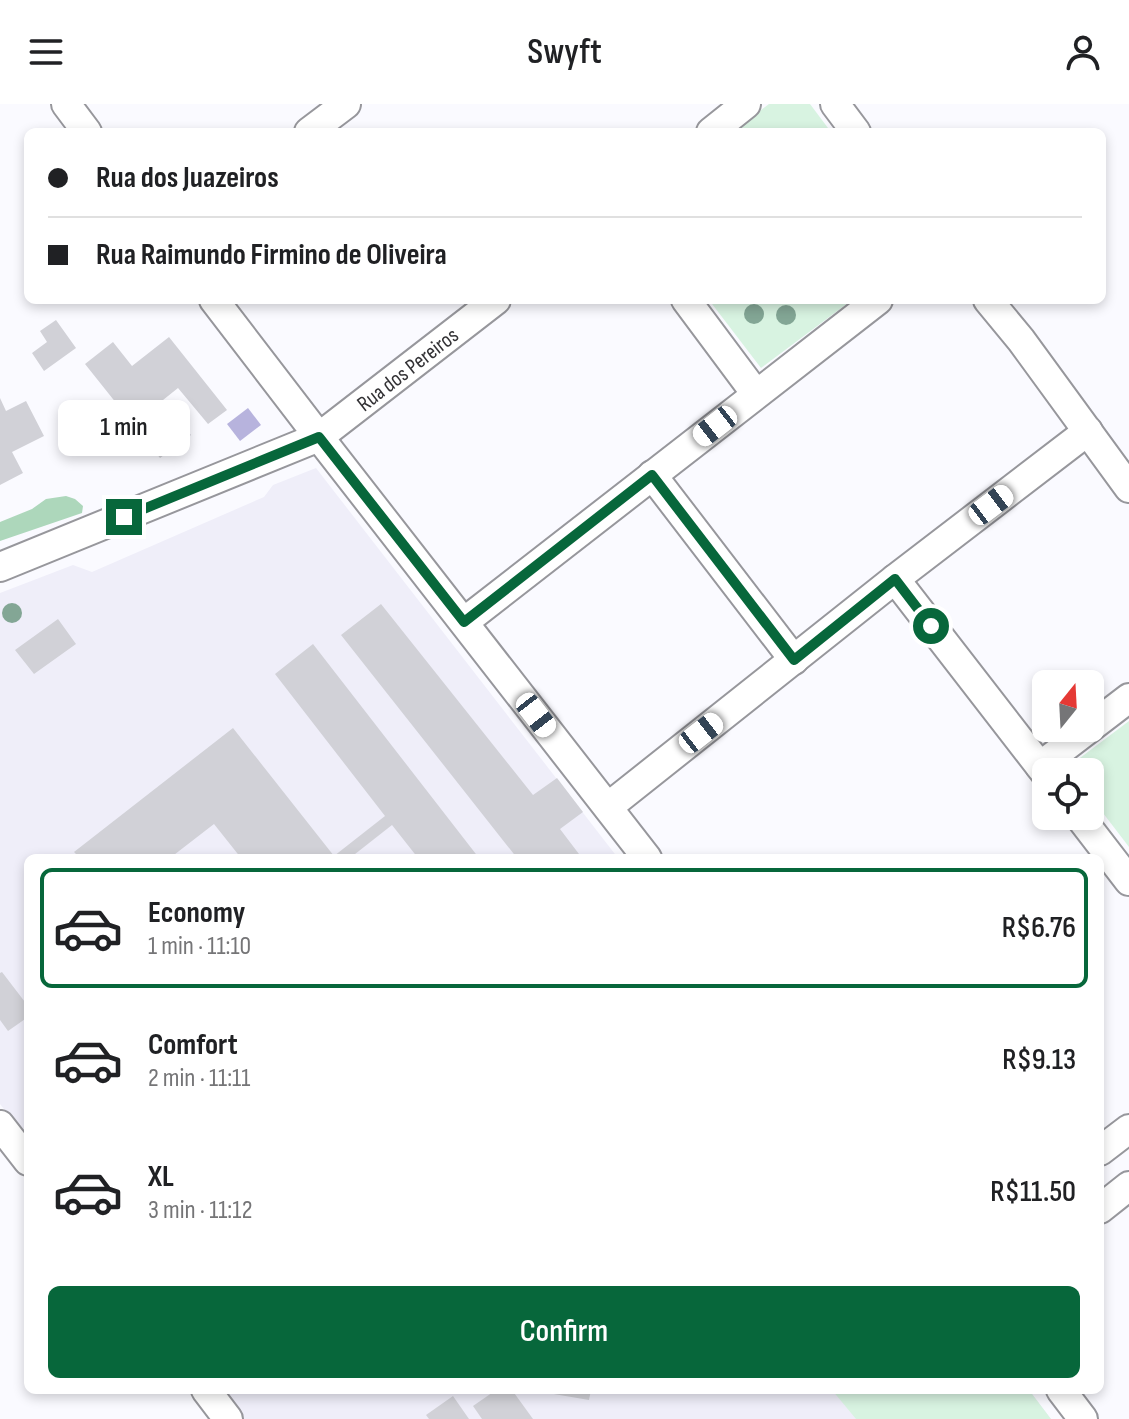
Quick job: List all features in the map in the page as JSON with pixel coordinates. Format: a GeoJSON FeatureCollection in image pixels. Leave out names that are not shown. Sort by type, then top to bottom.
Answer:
{"type":"FeatureCollection","features":[{"type":"Feature","properties":{"kind":"street"},"geometry":{"type":"LineString","coordinates":[[66,104],[84,128]]}},
{"type":"Feature","properties":{"kind":"street"},"geometry":{"type":"LineString","coordinates":[[314,128],[346,104]]}},
{"type":"Feature","properties":{"kind":"street"},"geometry":{"type":"LineString","coordinates":[[716,128],[746,104]]}},
{"type":"Feature","properties":{"kind":"street"},"geometry":{"type":"LineString","coordinates":[[835,104],[853,128]]}},
{"type":"Feature","properties":{"kind":"street"},"geometry":{"type":"LineString","coordinates":[[217,304],[644,854]]}},
{"type":"Feature","properties":{"kind":"street","name":"Rua dos Pereiros"},"geometry":{"type":"LineString","coordinates":[[0,567],[319,437],[491,304]]}},
{"type":"Feature","properties":{"kind":"street"},"geometry":{"type":"LineString","coordinates":[[689,304],[756,394]]}},
{"type":"Feature","properties":{"kind":"street"},"geometry":{"type":"LineString","coordinates":[[464,622],[873,304]]}},
{"type":"Feature","properties":{"kind":"street"},"geometry":{"type":"LineString","coordinates":[[991,304],[1129,488]]}},
{"type":"Feature","properties":{"kind":"street"},"geometry":{"type":"LineString","coordinates":[[608,807],[895,579],[1088,431]]}},
{"type":"Feature","properties":{"kind":"street"},"geometry":{"type":"LineString","coordinates":[[652,475],[794,660]]}},
{"type":"Feature","properties":{"kind":"street"},"geometry":{"type":"LineString","coordinates":[[895,579],[1034,758]]}},
{"type":"Feature","properties":{"kind":"street"},"geometry":{"type":"LineString","coordinates":[[1057,758],[1129,698]]}},
{"type":"Feature","properties":{"kind":"street"},"geometry":{"type":"LineString","coordinates":[[1090,830],[1129,881]]}},
{"type":"Feature","properties":{"kind":"street"},"geometry":{"type":"LineString","coordinates":[[0,1125],[24,1156]]}},
{"type":"Feature","properties":{"kind":"street"},"geometry":{"type":"LineString","coordinates":[[1104,1148],[1129,1129]]}},
{"type":"Feature","properties":{"kind":"street"},"geometry":{"type":"LineString","coordinates":[[1104,1206],[1129,1186]]}},
{"type":"Feature","properties":{"kind":"street"},"geometry":{"type":"LineString","coordinates":[[209,1394],[228,1419]]}},
{"type":"Feature","properties":{"kind":"street"},"geometry":{"type":"LineString","coordinates":[[1064,1394],[1083,1419]]}},
{"type":"Feature","properties":{"kind":"shaded area"},"geometry":{"type":"Polygon","coordinates":[[[248,408],[261,425],[240,441],[227,424],[248,408]]]}},
{"type":"Feature","properties":{"kind":"shaded area"},"geometry":{"type":"Polygon","coordinates":[[[316,468],[615,854],[24,854],[24,1135],[0,1104],[0,593],[73,565],[92,572],[264,497],[273,485],[316,468]]]}},
{"type":"Feature","properties":{"kind":"shaded area"},"geometry":{"type":"Polygon","coordinates":[[[224,1394],[1032,1394],[1051,1419],[244,1419],[224,1394]]]}},
{"type":"Feature","properties":{"kind":"green space"},"geometry":{"type":"Polygon","coordinates":[[[769,104],[810,104],[828,128],[737,128],[769,104]]]}},
{"type":"Feature","properties":{"kind":"green space"},"geometry":{"type":"Polygon","coordinates":[[[712,304],[847,304],[761,368],[712,304]]]}},
{"type":"Feature","properties":{"kind":"green space"},"geometry":{"type":"Polygon","coordinates":[[[66,496],[83,506],[82,513],[0,541],[0,522],[32,509],[46,499],[66,496]]]}},
{"type":"Feature","properties":{"kind":"green space"},"geometry":{"type":"Polygon","coordinates":[[[1129,721],[1129,847],[1104,814],[1104,758],[1080,758],[1129,721]]]}},
{"type":"Feature","properties":{"kind":"green space"},"geometry":{"type":"Polygon","coordinates":[[[835,1394],[1032,1394],[1051,1419],[856,1419],[835,1394]]]}},
{"type":"Feature","properties":{"kind":"building"},"geometry":{"type":"Polygon","coordinates":[[[56,320],[76,348],[44,371],[32,353],[47,342],[40,331],[56,320]]]}},
{"type":"Feature","properties":{"kind":"building"},"geometry":{"type":"Polygon","coordinates":[[[169,337],[227,410],[208,424],[178,388],[163,400],[191,435],[160,458],[85,364],[113,342],[132,366],[169,337]]]}},
{"type":"Feature","properties":{"kind":"building"},"geometry":{"type":"Polygon","coordinates":[[[0,398],[6,411],[26,401],[44,436],[12,452],[23,473],[0,485],[0,398]]]}},
{"type":"Feature","properties":{"kind":"building"},"geometry":{"type":"Polygon","coordinates":[[[381,604],[533,795],[557,778],[583,812],[560,829],[579,854],[514,854],[341,635],[381,604]]]}},
{"type":"Feature","properties":{"kind":"building"},"geometry":{"type":"Polygon","coordinates":[[[58,619],[76,644],[34,674],[15,650],[58,619]]]}},
{"type":"Feature","properties":{"kind":"building"},"geometry":{"type":"Polygon","coordinates":[[[313,644],[476,854],[415,854],[392,825],[355,854],[337,854],[385,816],[275,674],[313,644]]]}},
{"type":"Feature","properties":{"kind":"building"},"geometry":{"type":"Polygon","coordinates":[[[233,728],[332,854],[238,854],[214,824],[175,854],[74,852],[233,728]]]}},
{"type":"Feature","properties":{"kind":"building"},"geometry":{"type":"Polygon","coordinates":[[[0,973],[24,1001],[24,1020],[8,1031],[0,1020],[0,973]]]}},
{"type":"Feature","properties":{"kind":"building"},"geometry":{"type":"Polygon","coordinates":[[[490,1394],[515,1394],[533,1419],[482,1419],[473,1406],[490,1394]]]}},
{"type":"Feature","properties":{"kind":"building"},"geometry":{"type":"Polygon","coordinates":[[[554,1394],[590,1394],[589,1400],[554,1394]]]}},
{"type":"Feature","properties":{"kind":"building"},"geometry":{"type":"Polygon","coordinates":[[[453,1396],[469,1419],[429,1419],[426,1415],[453,1396]]]}},
{"type":"Feature","properties":{"kind":"route"},"geometry":{"type":"LineString","coordinates":[[124,517],[319,437],[464,622],[652,475],[794,660],[895,579],[931,626]]}}]}
